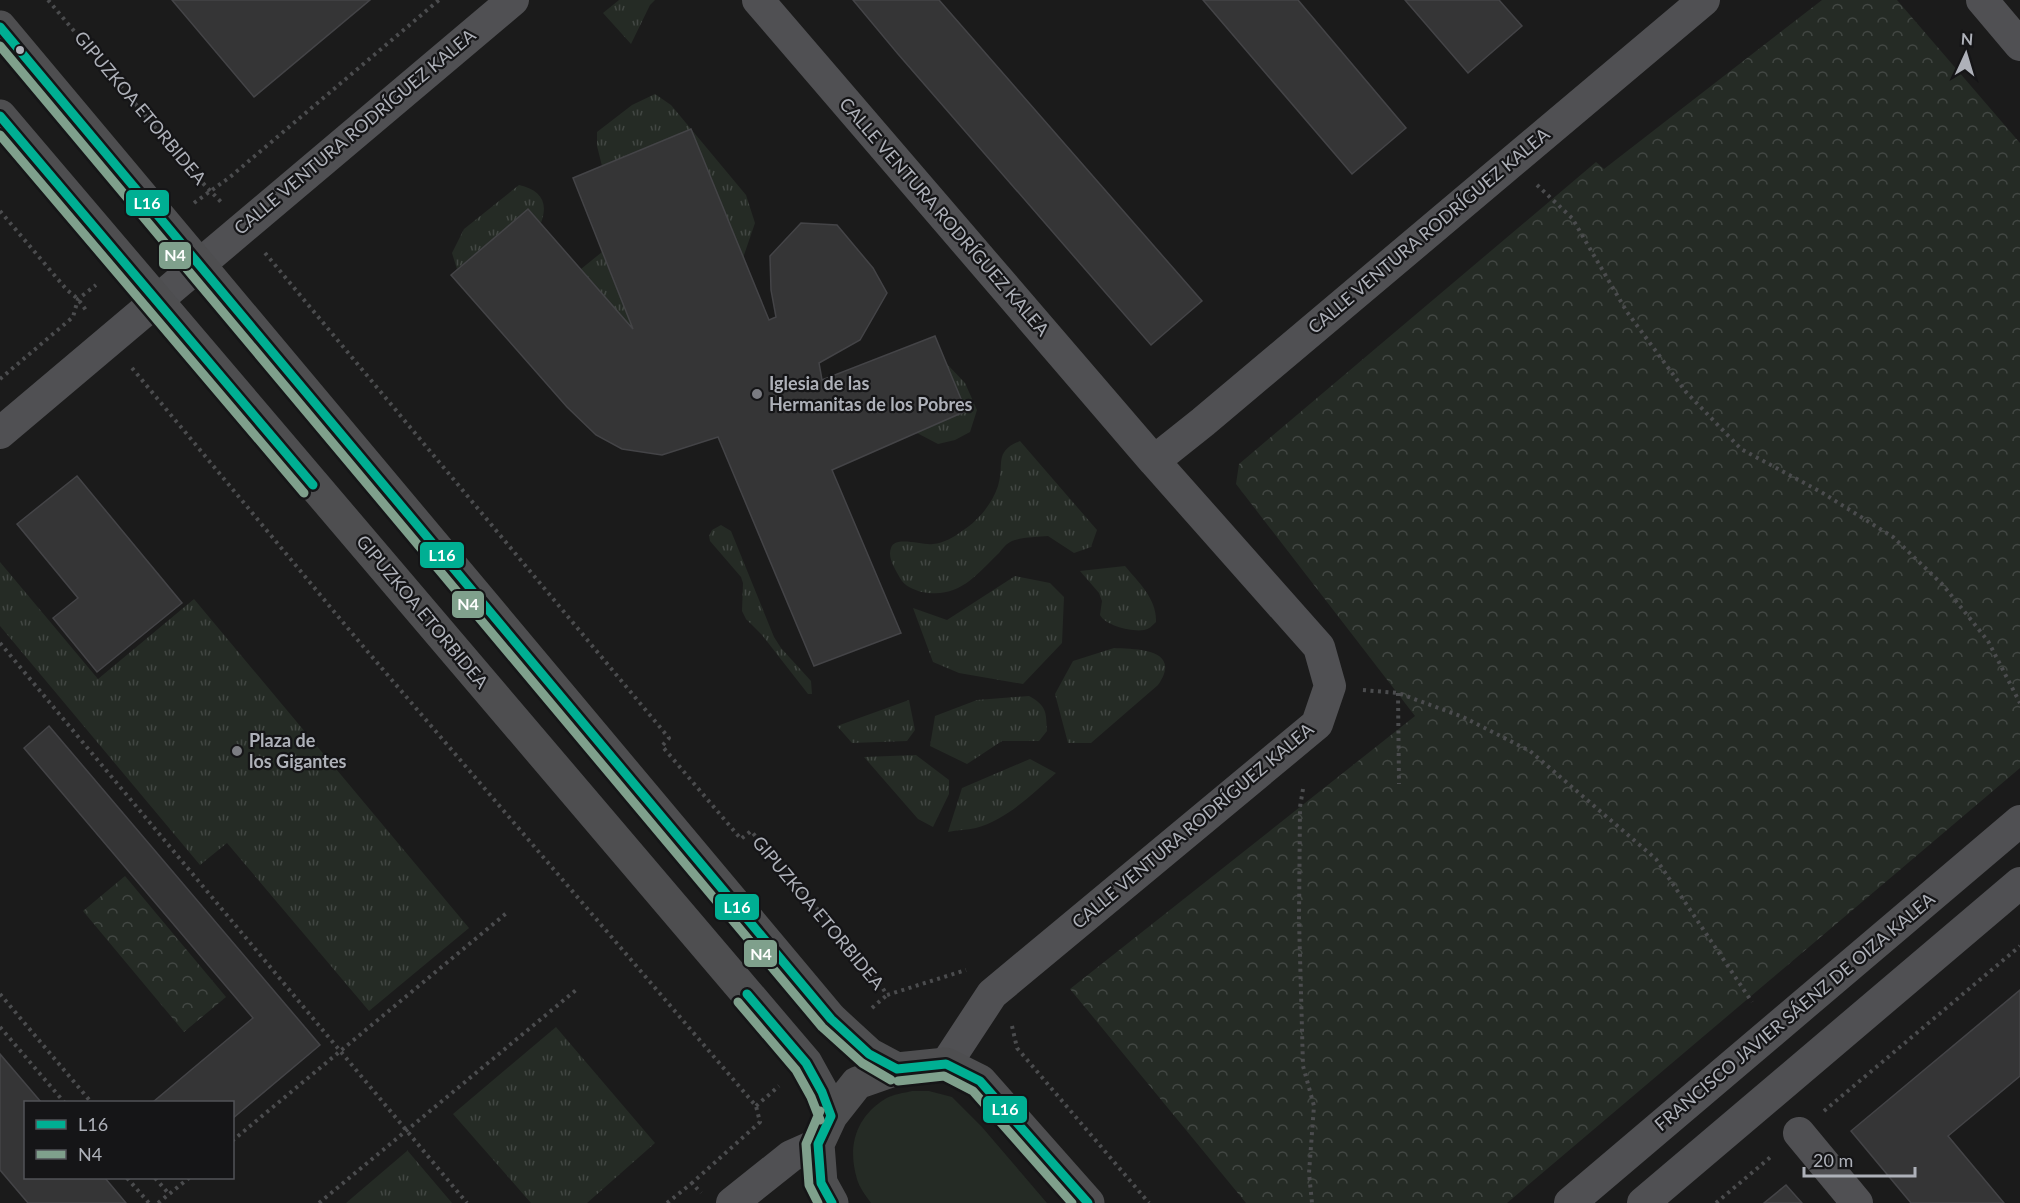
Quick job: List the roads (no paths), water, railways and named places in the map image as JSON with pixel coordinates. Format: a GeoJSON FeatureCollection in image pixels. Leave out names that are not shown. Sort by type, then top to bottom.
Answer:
{"type":"FeatureCollection","features":[{"type":"Feature","properties":{"kind":"main road"},"geometry":{"type":"LineString","coordinates":[[0,27],[831,1019],[868,1054],[897,1069]]}},
{"type":"Feature","properties":{"kind":"main road","name":"GIPUZKOA ETORBIDEA"},"geometry":{"type":"LineString","coordinates":[[0,117],[806,1063],[822,1092],[824,1130],[821,1183],[832,1203]]}},
{"type":"Feature","properties":{"kind":"main road"},"geometry":{"type":"LineString","coordinates":[[824,1130],[857,1083],[897,1069],[946,1064],[980,1081],[1088,1203]]}},
{"type":"Feature","properties":{"kind":"street","name":"CALLE VENTURA RODRÍGUEZ KALEA"},"geometry":{"type":"LineString","coordinates":[[0,433],[513,0]]}},
{"type":"Feature","properties":{"kind":"street","name":"CALLE VENTURA RODRÍGUEZ KALEA"},"geometry":{"type":"LineString","coordinates":[[758,0],[1154,461],[1319,647],[1330,686],[1317,724],[992,994],[946,1064]]}},
{"type":"Feature","properties":{"kind":"street","name":"CALLE VENTURA RODRÍGUEZ KALEA"},"geometry":{"type":"LineString","coordinates":[[1154,461],[1704,0]]}},
{"type":"Feature","properties":{"kind":"street"},"geometry":{"type":"LineString","coordinates":[[1982,0],[2020,45]]}},
{"type":"Feature","properties":{"kind":"street","name":"FRANCISCO JAVIER SÁENZ DE OIZA KALEA"},"geometry":{"type":"LineString","coordinates":[[1570,1203],[2020,821]]}},
{"type":"Feature","properties":{"kind":"street"},"geometry":{"type":"LineString","coordinates":[[1643,1203],[2020,883]]}},
{"type":"Feature","properties":{"kind":"street"},"geometry":{"type":"LineString","coordinates":[[718,1200],[791,1156],[824,1130]]}},
{"type":"Feature","properties":{"kind":"street"},"geometry":{"type":"LineString","coordinates":[[1799,1133],[1857,1203]]}},
{"type":"Feature","properties":{"kind":"place","name":"Iglesia de las Hermanitas de los Pobres"},"geometry":{"type":"Point","coordinates":[757,394]}},
{"type":"Feature","properties":{"kind":"place","name":"Plaza de los Gigantes"},"geometry":{"type":"Point","coordinates":[237,751]}}]}
